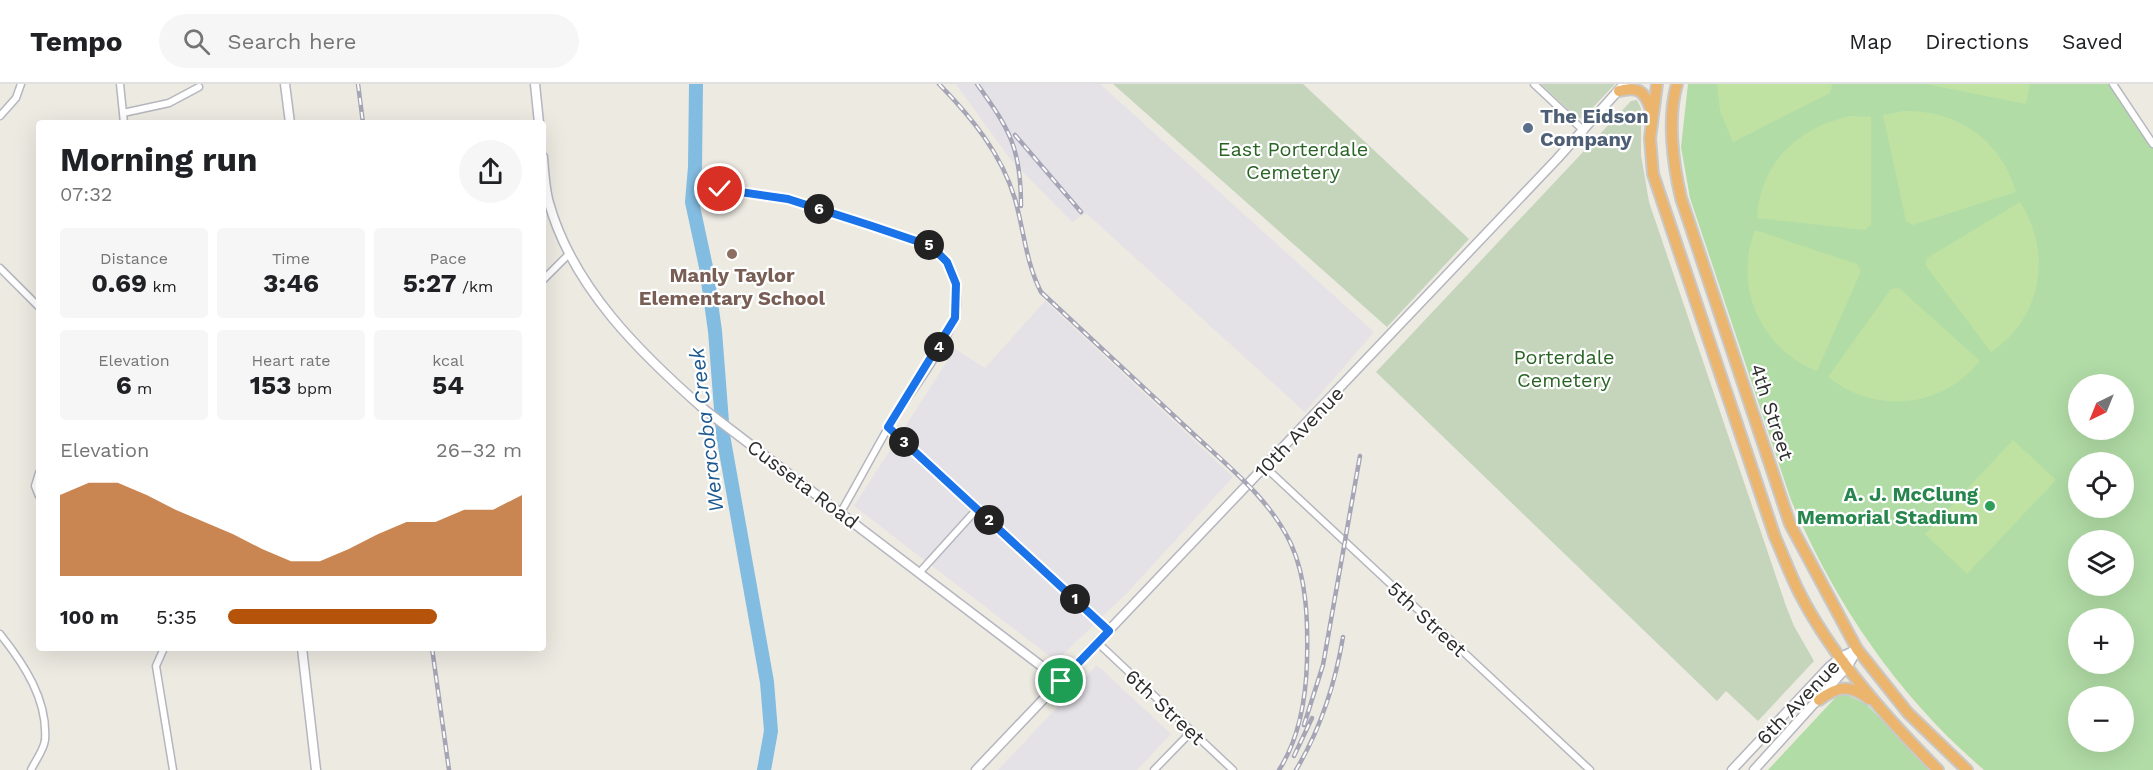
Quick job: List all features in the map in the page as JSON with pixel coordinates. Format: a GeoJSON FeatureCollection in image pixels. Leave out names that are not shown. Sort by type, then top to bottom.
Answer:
{"type":"FeatureCollection","features":[{"type":"Feature","properties":{"kind":"highway","name":"4th Street"},"geometry":{"type":"LineString","coordinates":[[1657,84],[1652,112],[1653,174],[1768,518],[1799,592],[1841,657],[1878,705],[1938,770]]}},
{"type":"Feature","properties":{"kind":"highway","name":"4th Street"},"geometry":{"type":"LineString","coordinates":[[1677,84],[1673,126],[1675,174],[1681,198],[1790,524],[1857,649],[1908,713],[1967,770]]}},
{"type":"Feature","properties":{"kind":"highway"},"geometry":{"type":"LineString","coordinates":[[1622,88],[1642,91],[1647,95],[1652,112]]}},
{"type":"Feature","properties":{"kind":"highway"},"geometry":{"type":"LineString","coordinates":[[1819,700],[1834,689],[1845,687],[1857,690],[1878,705]]}},
{"type":"Feature","properties":{"kind":"main road"},"geometry":{"type":"LineString","coordinates":[[285,84],[290,120]]}},
{"type":"Feature","properties":{"kind":"main road"},"geometry":{"type":"LineString","coordinates":[[535,84],[539,120]]}},
{"type":"Feature","properties":{"kind":"main road","name":"10th Avenue"},"geometry":{"type":"LineString","coordinates":[[976,770],[1584,131],[1622,88],[1630,84]]}},
{"type":"Feature","properties":{"kind":"main road","name":"Cusseta Road"},"geometry":{"type":"LineString","coordinates":[[546,180],[549,202],[569,254],[623,331],[662,372],[705,410],[1061,681]]}},
{"type":"Feature","properties":{"kind":"main road","name":"6th Avenue"},"geometry":{"type":"LineString","coordinates":[[1732,770],[1841,657],[1857,649]]}},
{"type":"Feature","properties":{"kind":"main road","name":"6th Avenue"},"geometry":{"type":"LineString","coordinates":[[1754,770],[1848,666],[1857,649]]}},
{"type":"Feature","properties":{"kind":"main road"},"geometry":{"type":"LineString","coordinates":[[302,651],[316,770]]}},
{"type":"Feature","properties":{"kind":"street"},"geometry":{"type":"LineString","coordinates":[[0,116],[16,98],[21,84]]}},
{"type":"Feature","properties":{"kind":"street"},"geometry":{"type":"LineString","coordinates":[[120,84],[124,120]]}},
{"type":"Feature","properties":{"kind":"street"},"geometry":{"type":"LineString","coordinates":[[1534,84],[1584,131]]}},
{"type":"Feature","properties":{"kind":"street"},"geometry":{"type":"LineString","coordinates":[[2113,84],[2153,144]]}},
{"type":"Feature","properties":{"kind":"street"},"geometry":{"type":"LineString","coordinates":[[123,113],[169,103],[200,87]]}},
{"type":"Feature","properties":{"kind":"street"},"geometry":{"type":"LineString","coordinates":[[720,189],[788,199],[931,246],[947,262],[956,284],[955,318],[888,427],[841,512]]}},
{"type":"Feature","properties":{"kind":"street"},"geometry":{"type":"LineString","coordinates":[[546,277],[569,254]]}},
{"type":"Feature","properties":{"kind":"street"},"geometry":{"type":"LineString","coordinates":[[0,268],[36,304]]}},
{"type":"Feature","properties":{"kind":"street"},"geometry":{"type":"LineString","coordinates":[[888,427],[1109,631]]}},
{"type":"Feature","properties":{"kind":"street","name":"5th Street"},"geometry":{"type":"LineString","coordinates":[[1265,467],[1590,770]]}},
{"type":"Feature","properties":{"kind":"street"},"geometry":{"type":"LineString","coordinates":[[919,573],[977,509]]}},
{"type":"Feature","properties":{"kind":"street"},"geometry":{"type":"LineString","coordinates":[[0,634],[33,681],[43,714],[45,743],[31,770]]}},
{"type":"Feature","properties":{"kind":"street","name":"6th Street"},"geometry":{"type":"LineString","coordinates":[[1098,644],[1233,770]]}},
{"type":"Feature","properties":{"kind":"street"},"geometry":{"type":"LineString","coordinates":[[163,651],[156,666],[173,770]]}},
{"type":"Feature","properties":{"kind":"street"},"geometry":{"type":"LineString","coordinates":[[1154,770],[1192,731]]}},
{"type":"Feature","properties":{"kind":"shaded area"},"geometry":{"type":"Polygon","coordinates":[[[956,84],[1100,84],[1374,332],[1305,412],[1086,213],[1072,222],[1011,160],[956,84]]]}},
{"type":"Feature","properties":{"kind":"shaded area"},"geometry":{"type":"Polygon","coordinates":[[[1045,301],[1233,477],[1127,593],[1056,661],[854,506],[955,349],[985,368],[1045,301]]]}},
{"type":"Feature","properties":{"kind":"shaded area"},"geometry":{"type":"Polygon","coordinates":[[[1097,665],[1171,734],[1137,770],[998,770],[1097,665]]]}},
{"type":"Feature","properties":{"kind":"green space","name":"East Porterdale Cemetery"},"geometry":{"type":"Polygon","coordinates":[[[1113,84],[1303,84],[1469,239],[1387,327],[1113,84]]]}},
{"type":"Feature","properties":{"kind":"green space"},"geometry":{"type":"Polygon","coordinates":[[[1541,84],[1615,84],[1582,119],[1576,117],[1541,84]]]}},
{"type":"Feature","properties":{"kind":"green space"},"geometry":{"type":"Polygon","coordinates":[[[1688,84],[2113,84],[2153,144],[2153,770],[1984,770],[1923,711],[1897,679],[1849,612],[1828,576],[1791,500],[1690,198],[1681,147],[1688,84]]]}},
{"type":"Feature","properties":{"kind":"green space"},"geometry":{"type":"Polygon","coordinates":[[[1717,84],[1832,85],[1830,93],[1733,142],[1720,111],[1717,84]]]}},
{"type":"Feature","properties":{"kind":"green space"},"geometry":{"type":"Polygon","coordinates":[[[1926,84],[2030,84],[2026,104],[1926,84]]]}},
{"type":"Feature","properties":{"kind":"green space","name":"Porterdale Cemetery"},"geometry":{"type":"Polygon","coordinates":[[[1637,100],[1641,108],[1641,155],[1649,202],[1786,606],[1794,626],[1814,661],[1758,721],[1726,691],[1717,701],[1376,372],[1631,101],[1637,100]]]}},
{"type":"Feature","properties":{"kind":"green space"},"geometry":{"type":"Polygon","coordinates":[[[1904,111],[1942,116],[1959,122],[1975,132],[2000,157],[2016,192],[1913,225],[1906,221],[1883,115],[1904,111]]]}},
{"type":"Feature","properties":{"kind":"green space"},"geometry":{"type":"Polygon","coordinates":[[[1851,116],[1871,117],[1871,225],[1865,230],[1757,218],[1766,180],[1774,164],[1785,150],[1814,129],[1851,116]]]}},
{"type":"Feature","properties":{"kind":"green space"},"geometry":{"type":"Polygon","coordinates":[[[2020,202],[2037,242],[2039,263],[2037,283],[2022,321],[2008,338],[1991,352],[1929,270],[1926,265],[1927,258],[2020,202]]]}},
{"type":"Feature","properties":{"kind":"green space"},"geometry":{"type":"Polygon","coordinates":[[[1755,230],[1857,264],[1861,271],[1817,371],[1797,361],[1780,347],[1756,313],[1747,273],[1749,251],[1755,230]]]}},
{"type":"Feature","properties":{"kind":"green space"},"geometry":{"type":"Polygon","coordinates":[[[1899,288],[1980,361],[1965,377],[1947,389],[1928,397],[1908,401],[1887,401],[1867,397],[1847,389],[1828,377],[1891,289],[1899,288]]]}},
{"type":"Feature","properties":{"kind":"green space"},"geometry":{"type":"Polygon","coordinates":[[[2013,440],[2056,480],[1967,574],[1925,534],[2013,440]]]}},
{"type":"Feature","properties":{"kind":"green space"},"geometry":{"type":"Polygon","coordinates":[[[1843,693],[1866,704],[1932,770],[1768,770],[1835,698],[1843,693]]]}},
{"type":"Feature","properties":{"kind":"waterway","name":"Weracoba Creek"},"geometry":{"type":"LineString","coordinates":[[696,84],[695,167],[692,202],[706,267],[715,331],[723,435],[767,682],[771,731],[764,770]]}},
{"type":"Feature","properties":{"kind":"railway"},"geometry":{"type":"LineString","coordinates":[[358,84],[363,120]]}},
{"type":"Feature","properties":{"kind":"railway"},"geometry":{"type":"LineString","coordinates":[[939,84],[974,123],[1002,166],[1015,199],[1029,258],[1041,292],[1245,482],[1271,511],[1291,544],[1300,572],[1305,601],[1306,675],[1300,717],[1292,745],[1279,770]]}},
{"type":"Feature","properties":{"kind":"railway"},"geometry":{"type":"LineString","coordinates":[[977,84],[998,114],[1011,140],[1019,169],[1021,206]]}},
{"type":"Feature","properties":{"kind":"railway"},"geometry":{"type":"LineString","coordinates":[[1015,135],[1081,212]]}},
{"type":"Feature","properties":{"kind":"railway"},"geometry":{"type":"LineString","coordinates":[[1304,725],[1323,665],[1360,456]]}},
{"type":"Feature","properties":{"kind":"railway"},"geometry":{"type":"LineString","coordinates":[[1296,770],[1313,738],[1326,706],[1343,637]]}},
{"type":"Feature","properties":{"kind":"railway"},"geometry":{"type":"LineString","coordinates":[[432,651],[449,770]]}},
{"type":"Feature","properties":{"kind":"railway"},"geometry":{"type":"LineString","coordinates":[[1294,756],[1312,718]]}},
{"type":"Feature","properties":{"kind":"place","name":"The Eidson Company"},"geometry":{"type":"Point","coordinates":[1528,128]}},
{"type":"Feature","properties":{"kind":"place","name":"Manly Taylor Elementary School"},"geometry":{"type":"Point","coordinates":[732,254]}},
{"type":"Feature","properties":{"kind":"place","name":"A. J. McClung Memorial Stadium"},"geometry":{"type":"Point","coordinates":[1990,506]}},
{"type":"Feature","properties":{"kind":"route"},"geometry":{"type":"LineString","coordinates":[[720,189],[788,199],[872,226],[931,246],[947,262],[956,284],[955,318],[888,427],[1109,631],[1061,681]]}}]}
